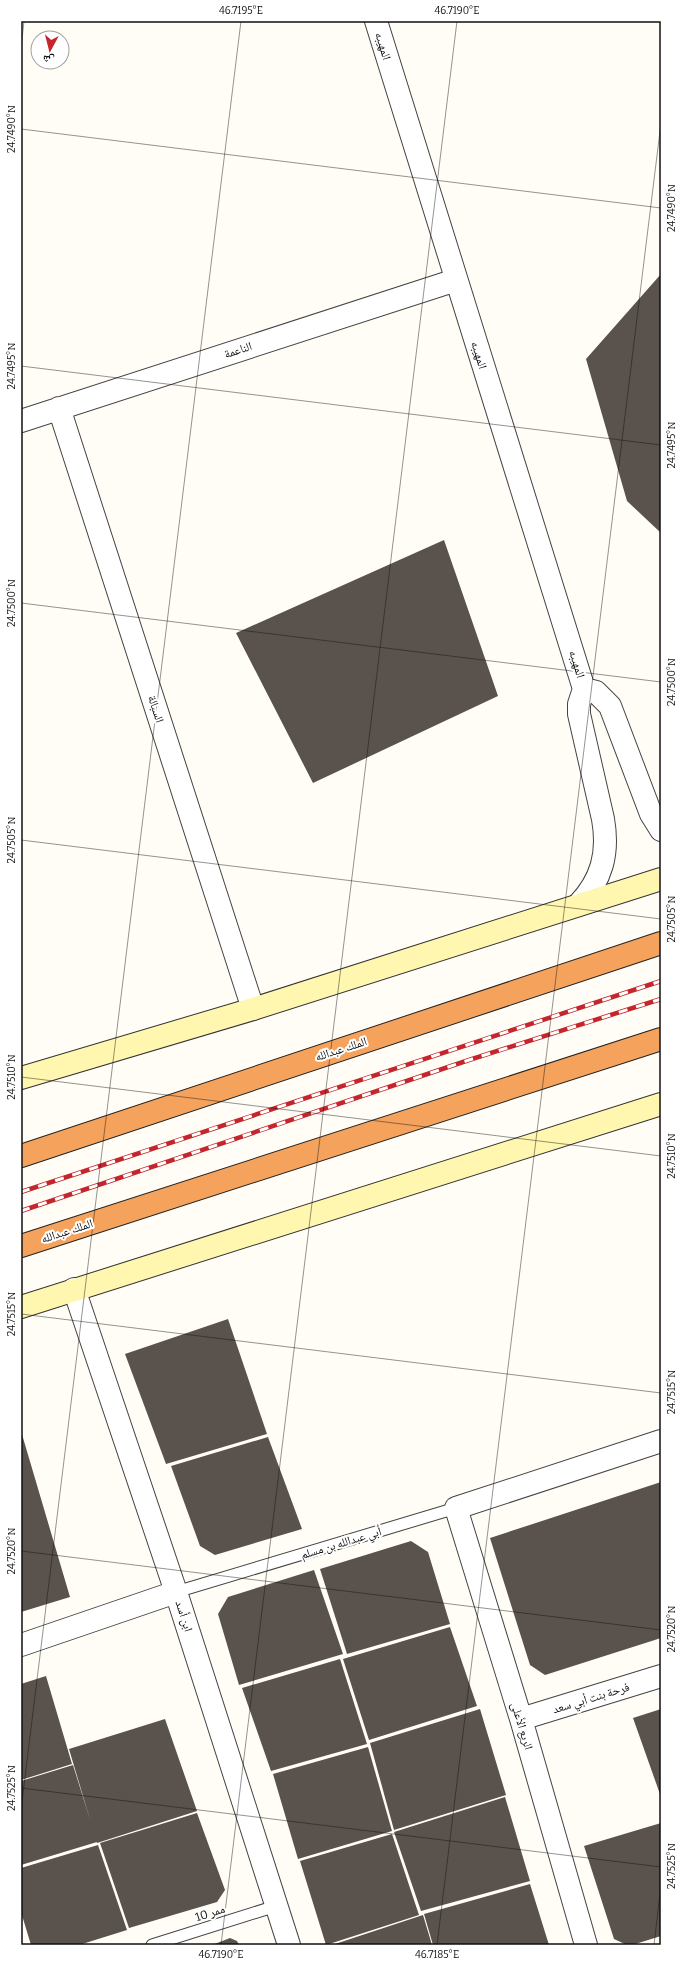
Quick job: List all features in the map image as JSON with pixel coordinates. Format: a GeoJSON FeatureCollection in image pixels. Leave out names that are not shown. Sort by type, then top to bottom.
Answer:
{"type":"FeatureCollection","features":[{"type":"Feature","properties":{"kind":"highway","name":"الملك عبدالله"},"geometry":{"type":"LineString","coordinates":[[21,1156],[661,943]]}},
{"type":"Feature","properties":{"kind":"highway","name":"الملك عبدالله"},"geometry":{"type":"LineString","coordinates":[[21,1246],[661,1039]]}},
{"type":"Feature","properties":{"kind":"main road"},"geometry":{"type":"LineString","coordinates":[[21,1078],[253,1009],[661,879]]}},
{"type":"Feature","properties":{"kind":"main road"},"geometry":{"type":"LineString","coordinates":[[21,1307],[661,1104]]}},
{"type":"Feature","properties":{"kind":"main road"},"geometry":{"type":"LineString","coordinates":[[21,1297],[69,1291]]}},
{"type":"Feature","properties":{"kind":"street","name":"المهيبه"},"geometry":{"type":"LineString","coordinates":[[376,21],[584,689],[579,704],[579,714],[603,819],[606,835],[606,851],[597,880],[589,894],[578,905]]}},
{"type":"Feature","properties":{"kind":"street","name":"الناعمة"},"geometry":{"type":"LineString","coordinates":[[21,421],[456,280]]}},
{"type":"Feature","properties":{"kind":"street","name":"السبالة"},"geometry":{"type":"LineString","coordinates":[[59,408],[253,1009]]}},
{"type":"Feature","properties":{"kind":"street","name":"المهيبه"},"geometry":{"type":"LineString","coordinates":[[584,689],[596,692],[610,706],[651,814],[661,830]]}},
{"type":"Feature","properties":{"kind":"street","name":"ابن أسد"},"geometry":{"type":"LineString","coordinates":[[69,1291],[176,1592],[289,1945]]}},
{"type":"Feature","properties":{"kind":"street","name":"أبي عبدالله بن مسلم"},"geometry":{"type":"LineString","coordinates":[[456,1508],[661,1441]]}},
{"type":"Feature","properties":{"kind":"street","name":"الريع الأعلى"},"geometry":{"type":"LineString","coordinates":[[456,1508],[521,1720],[586,1945]]}},
{"type":"Feature","properties":{"kind":"street","name":"أبي عبدالله بن مسلم"},"geometry":{"type":"LineString","coordinates":[[21,1645],[176,1592]]}},
{"type":"Feature","properties":{"kind":"street","name":"فرحة بنت أبي سعد"},"geometry":{"type":"LineString","coordinates":[[521,1720],[661,1676]]}},
{"type":"Feature","properties":{"kind":"lane","name":"أبي عبدالله بن مسلم"},"geometry":{"type":"LineString","coordinates":[[176,1592],[456,1508]]}},
{"type":"Feature","properties":{"kind":"lane","name":"ممر 10"},"geometry":{"type":"LineString","coordinates":[[152,1945],[276,1906]]}},
{"type":"Feature","properties":{"kind":"building"},"geometry":{"type":"Polygon","coordinates":[[[661,274],[661,533],[627,501],[586,359],[661,274]]]}},
{"type":"Feature","properties":{"kind":"building"},"geometry":{"type":"Polygon","coordinates":[[[444,540],[498,696],[313,783],[236,633],[444,540]]]}},
{"type":"Feature","properties":{"kind":"building"},"geometry":{"type":"Polygon","coordinates":[[[228,1319],[267,1434],[166,1464],[125,1354],[228,1319]]]}},
{"type":"Feature","properties":{"kind":"building"},"geometry":{"type":"Polygon","coordinates":[[[21,1431],[70,1597],[21,1612],[21,1431]]]}},
{"type":"Feature","properties":{"kind":"building"},"geometry":{"type":"Polygon","coordinates":[[[268,1437],[302,1529],[215,1555],[200,1546],[171,1466],[268,1437]]]}},
{"type":"Feature","properties":{"kind":"building"},"geometry":{"type":"Polygon","coordinates":[[[661,1482],[661,1638],[545,1675],[530,1665],[490,1538],[661,1482]]]}},
{"type":"Feature","properties":{"kind":"building"},"geometry":{"type":"Polygon","coordinates":[[[411,1541],[428,1552],[450,1624],[347,1654],[320,1569],[411,1541]]]}},
{"type":"Feature","properties":{"kind":"building"},"geometry":{"type":"Polygon","coordinates":[[[314,1570],[343,1654],[239,1685],[218,1614],[228,1597],[314,1570]]]}},
{"type":"Feature","properties":{"kind":"building"},"geometry":{"type":"Polygon","coordinates":[[[450,1627],[477,1706],[369,1740],[343,1659],[450,1627]]]}},
{"type":"Feature","properties":{"kind":"building"},"geometry":{"type":"Polygon","coordinates":[[[340,1659],[367,1744],[271,1771],[242,1688],[340,1659]]]}},
{"type":"Feature","properties":{"kind":"building"},"geometry":{"type":"Polygon","coordinates":[[[46,1676],[72,1764],[21,1780],[21,1684],[46,1676]]]}},
{"type":"Feature","properties":{"kind":"building"},"geometry":{"type":"Polygon","coordinates":[[[480,1709],[506,1795],[394,1830],[370,1743],[480,1709]]]}},
{"type":"Feature","properties":{"kind":"building"},"geometry":{"type":"Polygon","coordinates":[[[661,1709],[661,1797],[633,1718],[661,1709]]]}},
{"type":"Feature","properties":{"kind":"building"},"geometry":{"type":"Polygon","coordinates":[[[165,1719],[197,1811],[97,1843],[69,1749],[165,1719]]]}},
{"type":"Feature","properties":{"kind":"building"},"geometry":{"type":"Polygon","coordinates":[[[368,1747],[392,1831],[298,1859],[273,1774],[368,1747]]]}},
{"type":"Feature","properties":{"kind":"building"},"geometry":{"type":"Polygon","coordinates":[[[73,1765],[97,1842],[21,1865],[21,1781],[73,1765]]]}},
{"type":"Feature","properties":{"kind":"building"},"geometry":{"type":"Polygon","coordinates":[[[505,1797],[530,1881],[421,1911],[394,1832],[505,1797]]]}},
{"type":"Feature","properties":{"kind":"building"},"geometry":{"type":"Polygon","coordinates":[[[197,1813],[225,1890],[217,1902],[129,1928],[100,1843],[197,1813]]]}},
{"type":"Feature","properties":{"kind":"building"},"geometry":{"type":"Polygon","coordinates":[[[661,1823],[661,1936],[632,1945],[627,1945],[614,1939],[584,1846],[661,1823]]]}},
{"type":"Feature","properties":{"kind":"building"},"geometry":{"type":"Polygon","coordinates":[[[392,1834],[419,1915],[326,1945],[300,1861],[392,1834]]]}},
{"type":"Feature","properties":{"kind":"building"},"geometry":{"type":"Polygon","coordinates":[[[98,1845],[127,1930],[79,1945],[31,1945],[21,1912],[21,1868],[98,1845]]]}},
{"type":"Feature","properties":{"kind":"building"},"geometry":{"type":"Polygon","coordinates":[[[530,1884],[549,1945],[433,1945],[424,1914],[530,1884]]]}},
{"type":"Feature","properties":{"kind":"building"},"geometry":{"type":"Polygon","coordinates":[[[423,1915],[432,1945],[332,1945],[423,1915]]]}},
{"type":"Feature","properties":{"kind":"building"},"geometry":{"type":"Polygon","coordinates":[[[230,1938],[237,1941],[239,1945],[212,1945],[230,1938]]]}},
{"type":"Feature","properties":{"kind":"railway"},"geometry":{"type":"LineString","coordinates":[[21,1192],[661,981]]}},
{"type":"Feature","properties":{"kind":"railway"},"geometry":{"type":"LineString","coordinates":[[21,1211],[469,1060],[661,999]]}}]}
